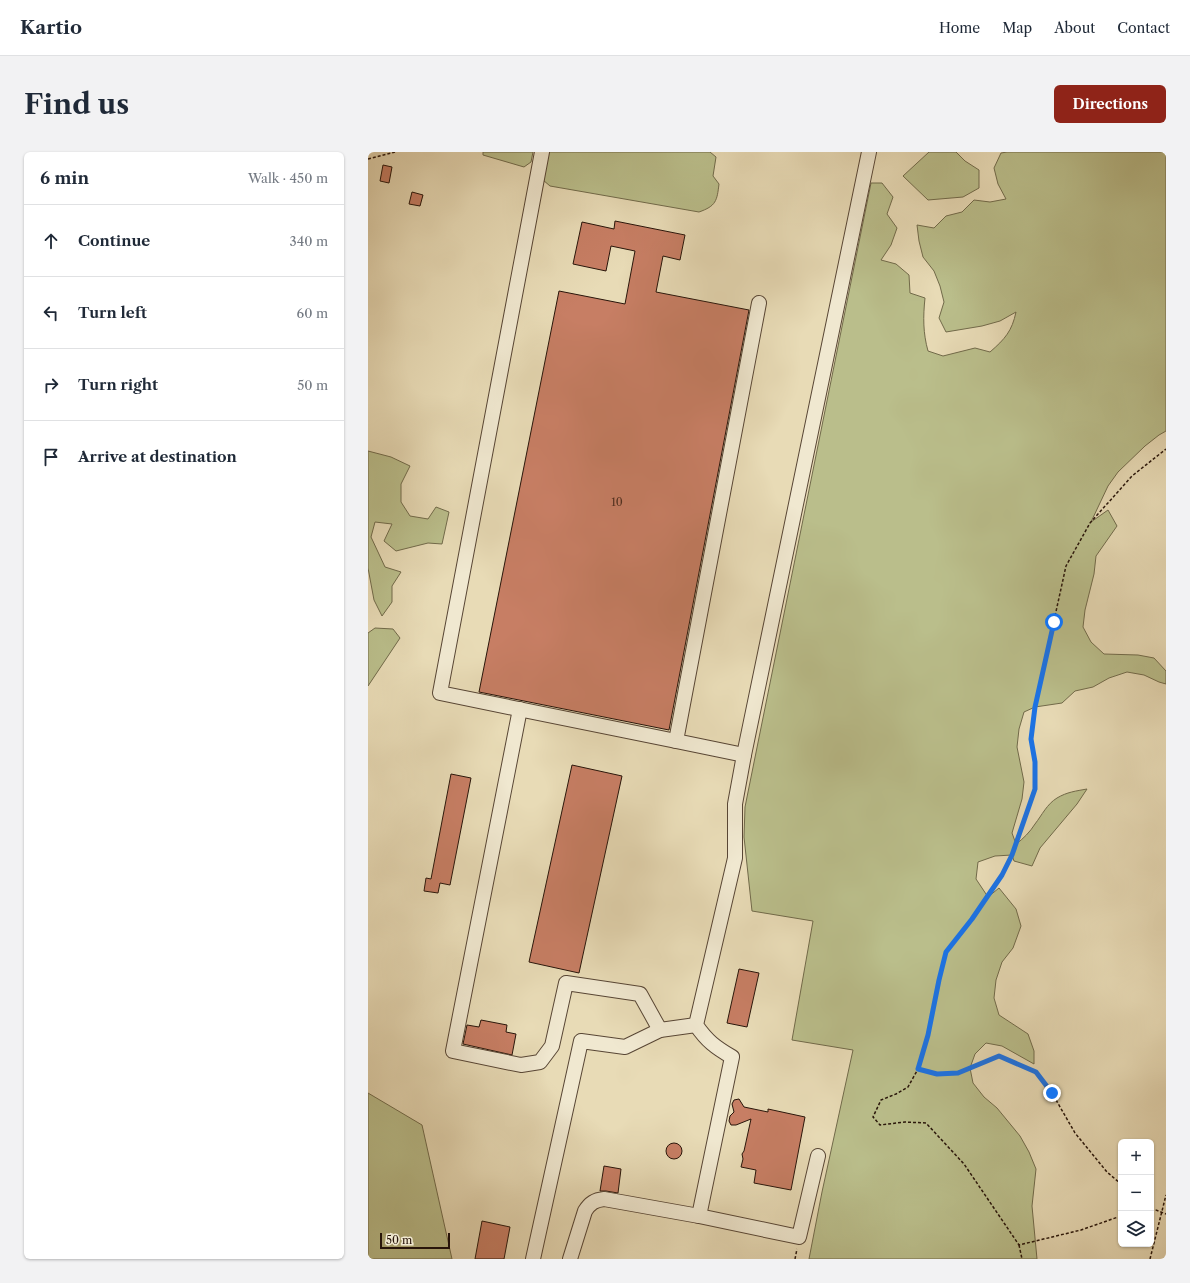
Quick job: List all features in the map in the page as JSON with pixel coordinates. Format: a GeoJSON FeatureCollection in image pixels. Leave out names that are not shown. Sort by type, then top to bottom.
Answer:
{"type":"FeatureCollection","features":[{"type":"Feature","properties":{"kind":"lane"},"geometry":{"type":"LineString","coordinates":[[542,152],[440,693],[744,755]]}},
{"type":"Feature","properties":{"kind":"lane"},"geometry":{"type":"LineString","coordinates":[[699,1216],[732,1057],[705,1038],[696,1025],[735,858],[735,804],[744,755],[869,152]]}},
{"type":"Feature","properties":{"kind":"lane"},"geometry":{"type":"LineString","coordinates":[[676,741],[759,302]]}},
{"type":"Feature","properties":{"kind":"lane"},"geometry":{"type":"LineString","coordinates":[[520,709],[453,1051],[522,1065],[540,1062],[552,1046],[566,983],[640,994],[660,1030]]}},
{"type":"Feature","properties":{"kind":"lane"},"geometry":{"type":"LineString","coordinates":[[533,1259],[581,1041],[625,1047],[660,1030],[696,1025]]}},
{"type":"Feature","properties":{"kind":"lane"},"geometry":{"type":"LineString","coordinates":[[570,1259],[585,1211],[589,1204],[596,1200],[604,1199],[699,1216],[800,1237],[818,1156]]}},
{"type":"Feature","properties":{"kind":"path"},"geometry":{"type":"LineString","coordinates":[[368,159],[394,152]]}},
{"type":"Feature","properties":{"kind":"path"},"geometry":{"type":"LineString","coordinates":[[1022,1259],[1019,1244],[964,1164],[926,1123],[905,1122],[880,1125],[873,1117],[881,1100],[908,1087],[918,1069],[928,1035],[946,952],[972,919],[1002,875],[1012,855],[1035,789],[1035,762],[1031,739],[1035,707],[1066,566],[1090,523],[1132,476],[1166,449]]}},
{"type":"Feature","properties":{"kind":"path"},"geometry":{"type":"LineString","coordinates":[[918,1069],[937,1074],[958,1073],[999,1056],[1036,1072],[1052,1093],[1075,1133],[1107,1172],[1118,1181]]}},
{"type":"Feature","properties":{"kind":"path"},"geometry":{"type":"LineString","coordinates":[[1150,1259],[1166,1195]]}},
{"type":"Feature","properties":{"kind":"path"},"geometry":{"type":"LineString","coordinates":[[1154,1209],[1166,1214]]}},
{"type":"Feature","properties":{"kind":"path"},"geometry":{"type":"LineString","coordinates":[[1019,1244],[1081,1230],[1118,1217]]}},
{"type":"Feature","properties":{"kind":"green space"},"geometry":{"type":"Polygon","coordinates":[[[483,152],[533,152],[531,162],[524,167],[483,155],[483,152]]]}},
{"type":"Feature","properties":{"kind":"green space"},"geometry":{"type":"Polygon","coordinates":[[[548,152],[710,152],[716,157],[713,176],[719,184],[716,199],[712,205],[699,212],[550,186],[543,180],[548,152]]]}},
{"type":"Feature","properties":{"kind":"green space"},"geometry":{"type":"Polygon","coordinates":[[[929,152],[956,152],[965,161],[979,170],[979,188],[963,197],[928,200],[903,176],[929,152]]]}},
{"type":"Feature","properties":{"kind":"green space"},"geometry":{"type":"Polygon","coordinates":[[[1166,152],[1166,431],[1145,446],[1118,472],[1108,486],[1091,522],[1108,510],[1117,526],[1096,556],[1094,574],[1085,610],[1083,627],[1091,642],[1104,654],[1138,655],[1154,658],[1166,671],[1166,684],[1144,675],[1127,672],[1109,678],[1093,687],[1075,691],[1062,703],[1035,707],[1024,712],[1019,729],[1017,747],[1024,782],[1022,799],[1012,833],[1016,844],[1029,833],[1047,806],[1053,800],[1068,793],[1087,789],[1077,804],[1040,848],[1032,866],[1014,861],[1012,855],[995,856],[978,862],[976,879],[988,897],[999,888],[1016,909],[1021,926],[1013,948],[1002,962],[996,980],[994,998],[999,1015],[1028,1034],[1034,1051],[1034,1064],[1002,1046],[986,1043],[975,1054],[970,1068],[973,1083],[984,1097],[997,1108],[1020,1136],[1036,1169],[1032,1206],[1037,1259],[809,1259],[853,1050],[792,1040],[813,921],[752,911],[744,837],[745,807],[871,183],[882,183],[893,197],[887,214],[897,228],[891,245],[881,260],[896,264],[909,275],[910,293],[925,298],[924,325],[928,351],[943,356],[975,348],[990,352],[1000,343],[1010,330],[1016,312],[1000,321],[982,326],[946,332],[939,318],[944,302],[940,286],[934,271],[923,257],[917,225],[934,228],[946,216],[962,212],[974,200],[990,202],[1006,199],[998,184],[994,168],[1001,153],[1166,152]]]}},
{"type":"Feature","properties":{"kind":"green space"},"geometry":{"type":"Polygon","coordinates":[[[368,451],[391,457],[410,466],[401,484],[401,502],[410,516],[428,519],[436,507],[449,512],[442,544],[428,543],[396,551],[384,541],[392,524],[375,522],[371,537],[385,567],[401,572],[392,586],[392,602],[382,616],[374,600],[368,568],[368,451]]]}},
{"type":"Feature","properties":{"kind":"green space"},"geometry":{"type":"Polygon","coordinates":[[[375,628],[393,629],[400,638],[368,686],[368,633],[375,628]]]}},
{"type":"Feature","properties":{"kind":"green space"},"geometry":{"type":"Polygon","coordinates":[[[368,1093],[422,1125],[452,1259],[368,1259],[368,1093]]]}},
{"type":"Feature","properties":{"kind":"building"},"geometry":{"type":"Polygon","coordinates":[[[383,165],[392,167],[389,183],[380,181],[383,165]]]}},
{"type":"Feature","properties":{"kind":"building"},"geometry":{"type":"Polygon","coordinates":[[[412,192],[423,195],[420,206],[409,204],[412,192]]]}},
{"type":"Feature","properties":{"kind":"building"},"geometry":{"type":"Polygon","coordinates":[[[615,221],[685,235],[680,260],[663,256],[656,292],[749,310],[669,730],[479,692],[559,291],[625,304],[635,251],[611,246],[606,271],[573,264],[582,222],[614,229],[615,221]]]}},
{"type":"Feature","properties":{"kind":"building"},"geometry":{"type":"Polygon","coordinates":[[[572,765],[622,776],[579,973],[529,962],[572,765]]]}},
{"type":"Feature","properties":{"kind":"building"},"geometry":{"type":"Polygon","coordinates":[[[451,774],[471,778],[450,885],[440,883],[438,893],[424,891],[426,878],[431,879],[451,774]]]}},
{"type":"Feature","properties":{"kind":"building"},"geometry":{"type":"Polygon","coordinates":[[[739,969],[759,973],[747,1027],[727,1023],[739,969]]]}},
{"type":"Feature","properties":{"kind":"building"},"geometry":{"type":"Polygon","coordinates":[[[481,1020],[507,1025],[506,1032],[516,1034],[512,1055],[463,1044],[467,1025],[479,1027],[481,1020]]]}},
{"type":"Feature","properties":{"kind":"building"},"geometry":{"type":"Polygon","coordinates":[[[739,1099],[744,1107],[768,1112],[768,1109],[805,1117],[791,1190],[754,1183],[756,1170],[741,1167],[743,1159],[742,1154],[751,1119],[736,1125],[731,1125],[729,1121],[730,1116],[734,1112],[732,1104],[734,1100],[739,1099]]]}},
{"type":"Feature","properties":{"kind":"building"},"geometry":{"type":"Polygon","coordinates":[[[671,1143],[677,1143],[682,1148],[680,1157],[677,1159],[671,1159],[666,1154],[666,1148],[671,1143]]]}},
{"type":"Feature","properties":{"kind":"building"},"geometry":{"type":"Polygon","coordinates":[[[604,1166],[621,1169],[618,1193],[600,1191],[604,1166]]]}},
{"type":"Feature","properties":{"kind":"building"},"geometry":{"type":"Polygon","coordinates":[[[482,1221],[510,1227],[504,1259],[475,1259],[482,1221]]]}},
{"type":"Feature","properties":{"kind":"route"},"geometry":{"type":"LineString","coordinates":[[1052,1093],[1036,1072],[999,1056],[958,1073],[937,1074],[918,1069],[928,1035],[946,952],[988,897],[1002,875],[1012,855],[1035,789],[1035,762],[1031,739],[1035,707],[1054,622]]}}]}
